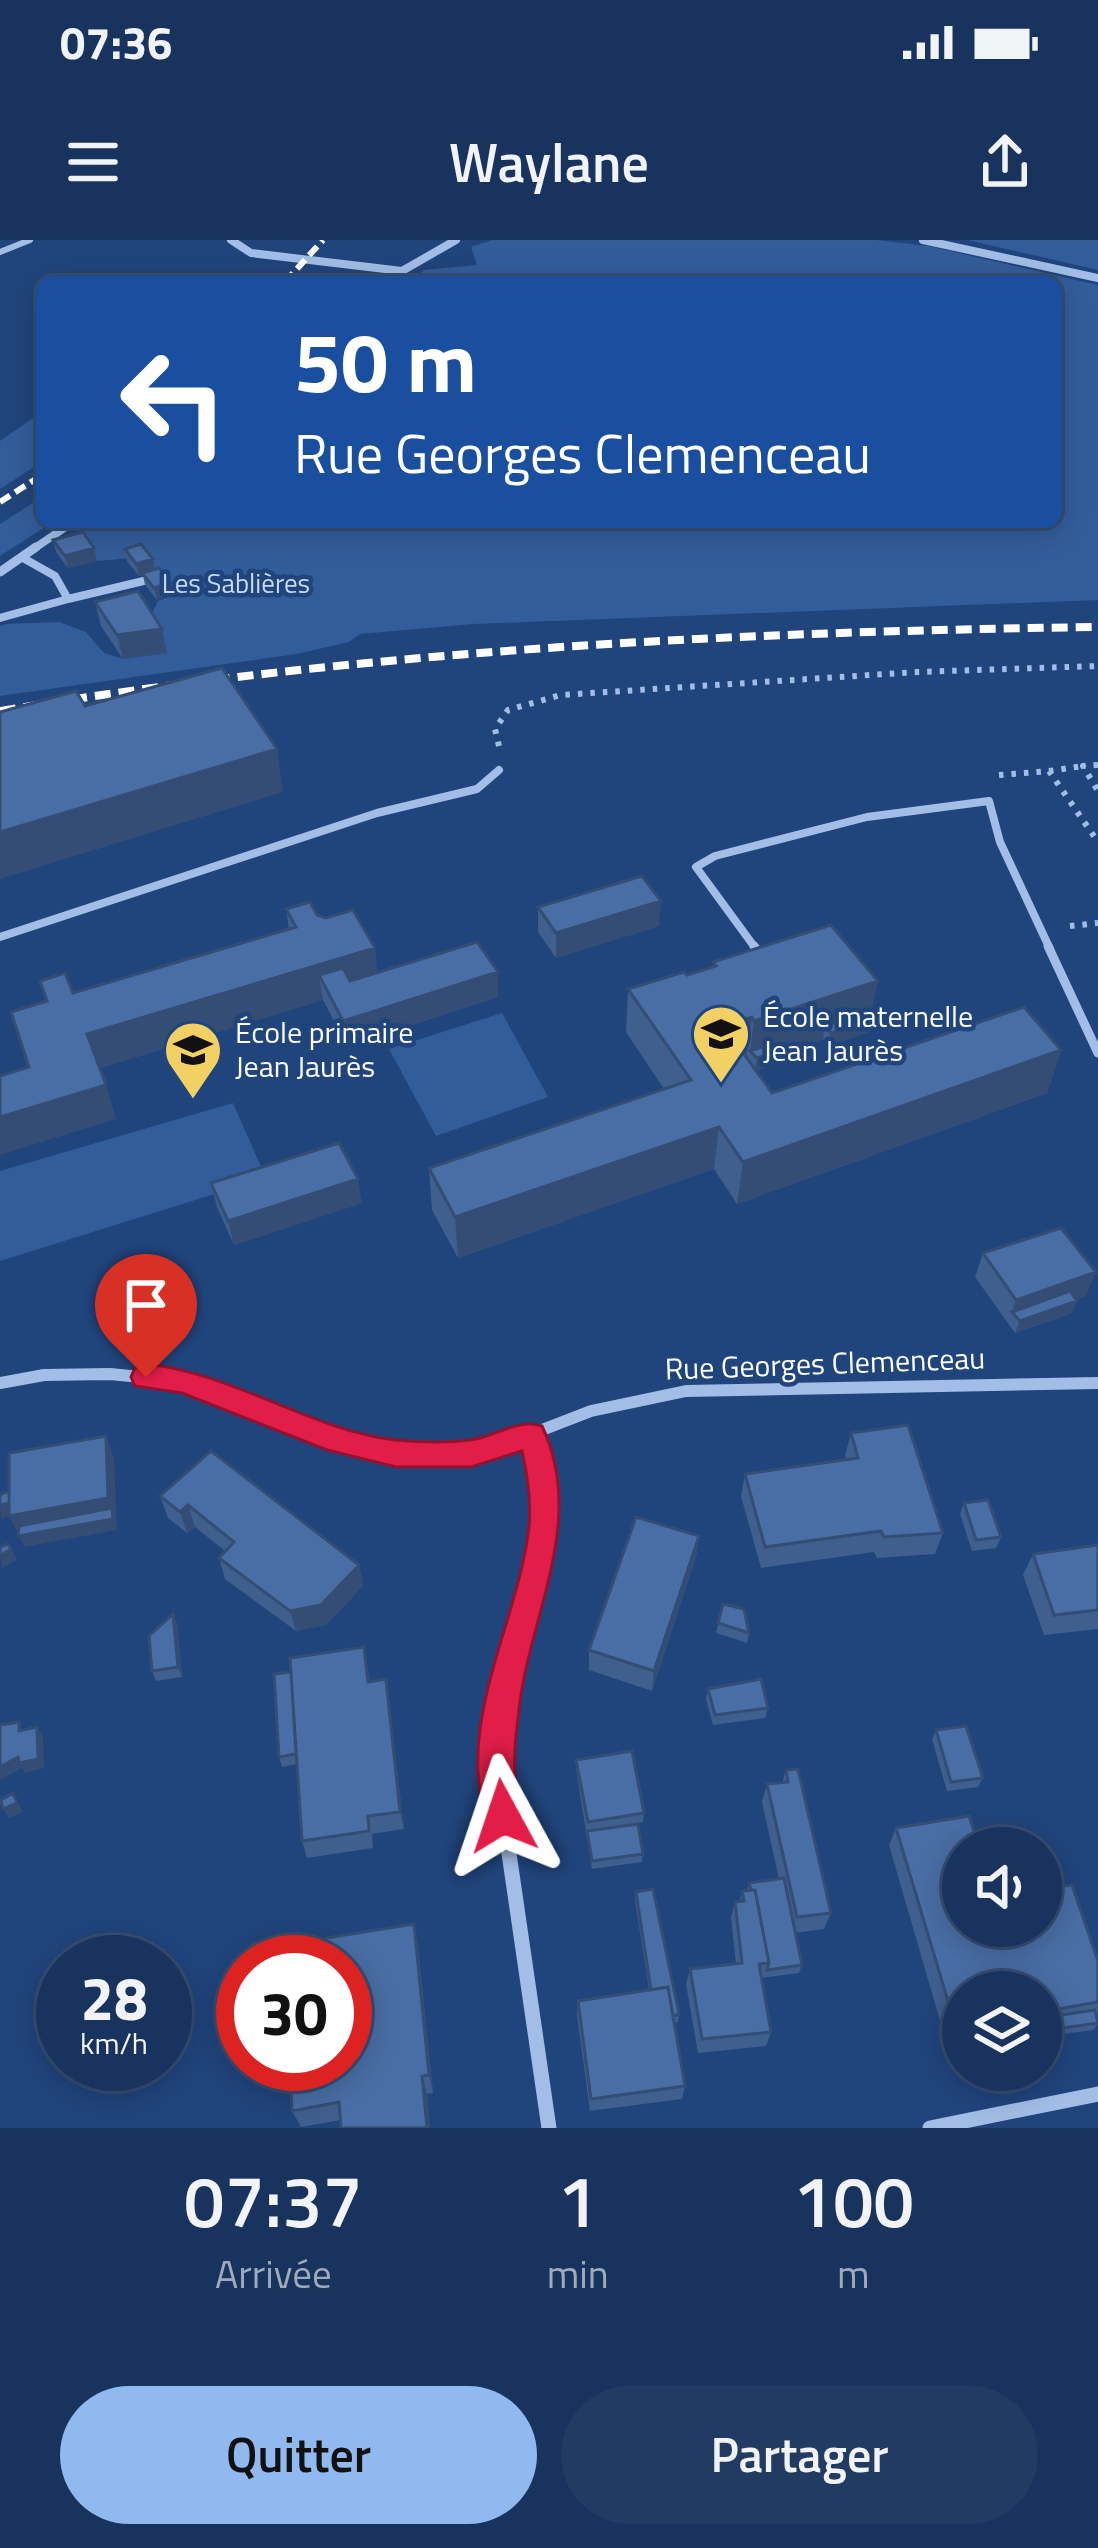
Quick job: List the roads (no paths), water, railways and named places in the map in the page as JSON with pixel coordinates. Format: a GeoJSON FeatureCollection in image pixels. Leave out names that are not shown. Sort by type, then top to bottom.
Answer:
{"type":"FeatureCollection","features":[{"type":"Feature","properties":{"kind":"street"},"geometry":{"type":"LineString","coordinates":[[231,240],[251,253],[402,271]]}},
{"type":"Feature","properties":{"kind":"street"},"geometry":{"type":"LineString","coordinates":[[396,276],[456,240]]}},
{"type":"Feature","properties":{"kind":"street"},"geometry":{"type":"LineString","coordinates":[[923,240],[1098,278]]}},
{"type":"Feature","properties":{"kind":"street"},"geometry":{"type":"LineString","coordinates":[[0,572],[65,528]]}},
{"type":"Feature","properties":{"kind":"street","name":"Rue Georges Clemenceau"},"geometry":{"type":"LineString","coordinates":[[0,1383],[44,1375],[110,1374],[182,1381],[253,1404],[327,1437],[396,1453],[471,1453],[591,1412],[686,1391],[1098,1383]]}},
{"type":"Feature","properties":{"kind":"street"},"geometry":{"type":"LineString","coordinates":[[531,1435],[539,1455],[545,1525],[502,1704],[496,1772],[549,2128]]}},
{"type":"Feature","properties":{"kind":"street"},"geometry":{"type":"LineString","coordinates":[[930,2128],[1098,2094]]}},
{"type":"Feature","properties":{"kind":"lane"},"geometry":{"type":"LineString","coordinates":[[0,252],[30,240]]}},
{"type":"Feature","properties":{"kind":"lane"},"geometry":{"type":"LineString","coordinates":[[23,558],[55,576],[68,599]]}},
{"type":"Feature","properties":{"kind":"lane"},"geometry":{"type":"LineString","coordinates":[[0,618],[156,578]]}},
{"type":"Feature","properties":{"kind":"lane"},"geometry":{"type":"LineString","coordinates":[[0,937],[377,813],[477,789],[499,770]]}},
{"type":"Feature","properties":{"kind":"lane"},"geometry":{"type":"LineString","coordinates":[[739,961],[760,954],[696,867],[716,856],[867,817],[989,801],[1000,842],[1098,1053]]}},
{"type":"Feature","properties":{"kind":"railway"},"geometry":{"type":"LineString","coordinates":[[290,276],[323,240]]}},
{"type":"Feature","properties":{"kind":"railway"},"geometry":{"type":"LineString","coordinates":[[0,502],[36,479]]}},
{"type":"Feature","properties":{"kind":"railway"},"geometry":{"type":"LineString","coordinates":[[0,711],[273,673],[547,648],[1098,627]]}},
{"type":"Feature","properties":{"kind":"place","name":"École maternelle Jean Jaurès"},"geometry":{"type":"Point","coordinates":[721,1085]}},
{"type":"Feature","properties":{"kind":"place","name":"École primaire Jean Jaurès"},"geometry":{"type":"Point","coordinates":[193,1101]}},
{"type":"Feature","properties":{"kind":"park label","name":"Les Sablières"},"geometry":{"type":"Point","coordinates":[236,584]}}]}
